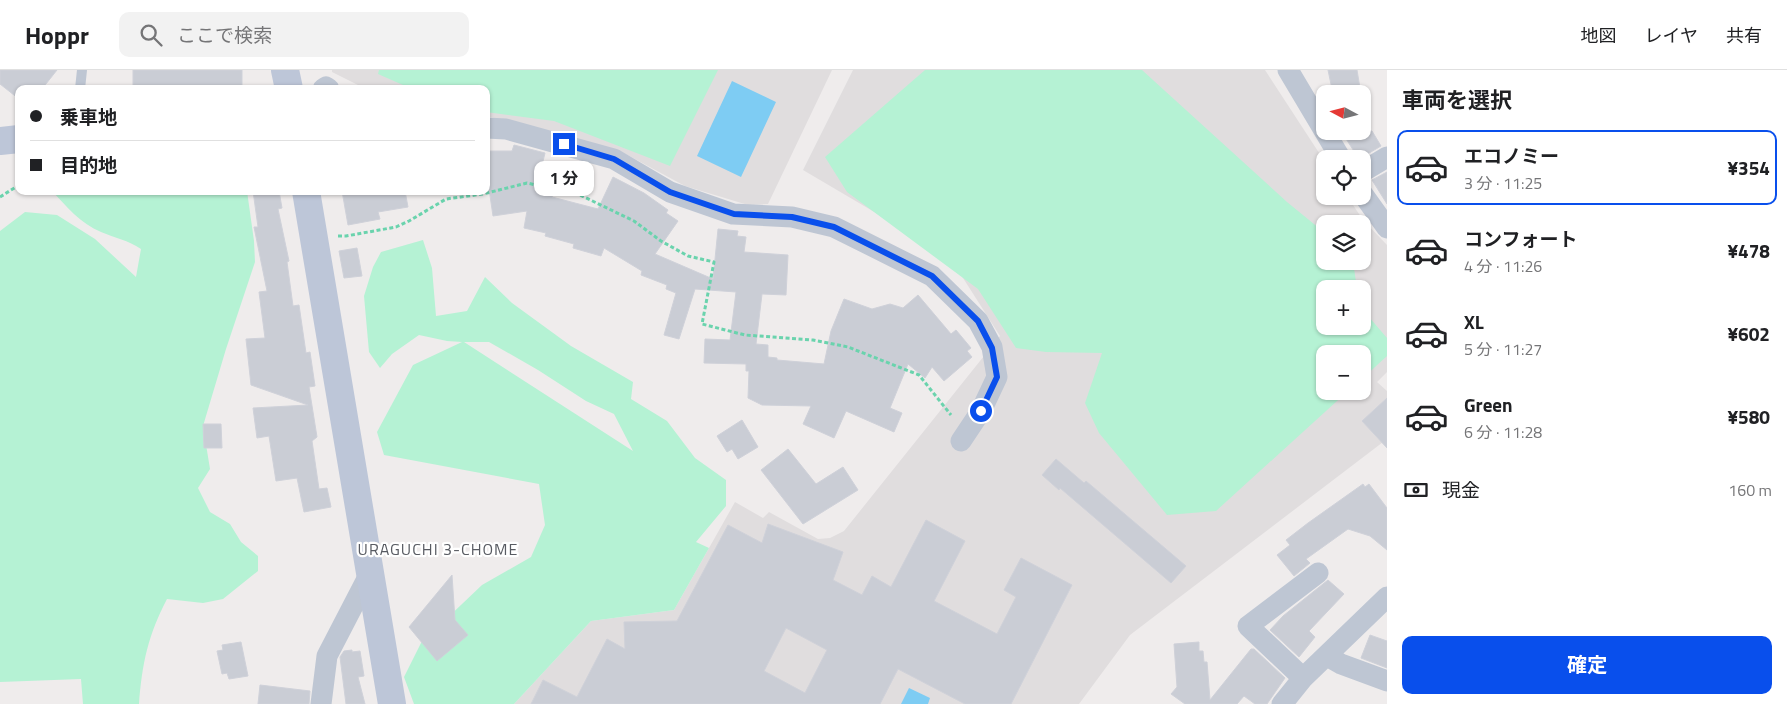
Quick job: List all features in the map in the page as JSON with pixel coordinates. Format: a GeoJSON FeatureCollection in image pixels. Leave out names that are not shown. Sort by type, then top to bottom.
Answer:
{"type":"FeatureCollection","features":[{"type":"Feature","properties":{"kind":"street"},"geometry":{"type":"LineString","coordinates":[[286,70],[288,85]]}},
{"type":"Feature","properties":{"kind":"street"},"geometry":{"type":"LineString","coordinates":[[1288,70],[1336,150]]}},
{"type":"Feature","properties":{"kind":"street"},"geometry":{"type":"LineString","coordinates":[[490,128],[506,129],[614,159],[670,192],[734,214],[792,217],[834,227],[932,276],[978,321],[992,348],[997,377],[981,411],[964,437]]}},
{"type":"Feature","properties":{"kind":"street"},"geometry":{"type":"LineString","coordinates":[[0,141],[15,139]]}},
{"type":"Feature","properties":{"kind":"street"},"geometry":{"type":"LineString","coordinates":[[1371,167],[1387,157]]}},
{"type":"Feature","properties":{"kind":"street"},"geometry":{"type":"LineString","coordinates":[[307,195],[392,704]]}},
{"type":"Feature","properties":{"kind":"street"},"geometry":{"type":"LineString","coordinates":[[1371,205],[1387,228]]}},
{"type":"Feature","properties":{"kind":"street"},"geometry":{"type":"LineString","coordinates":[[1303,678],[1248,626],[1318,573]]}},
{"type":"Feature","properties":{"kind":"street"},"geometry":{"type":"LineString","coordinates":[[321,704],[327,656],[369,574]]}},
{"type":"Feature","properties":{"kind":"street"},"geometry":{"type":"LineString","coordinates":[[1282,704],[1303,678],[1387,597]]}},
{"type":"Feature","properties":{"kind":"street"},"geometry":{"type":"LineString","coordinates":[[1327,656],[1341,664],[1387,681]]}},
{"type":"Feature","properties":{"kind":"lane"},"geometry":{"type":"LineString","coordinates":[[80,85],[82,70]]}},
{"type":"Feature","properties":{"kind":"path"},"geometry":{"type":"LineString","coordinates":[[490,192],[527,184],[580,195],[634,221],[660,241],[688,256],[714,262],[702,324],[745,335],[813,340],[848,347],[919,375],[964,437]]}},
{"type":"Feature","properties":{"kind":"path"},"geometry":{"type":"LineString","coordinates":[[0,197],[15,188]]}},
{"type":"Feature","properties":{"kind":"path"},"geometry":{"type":"LineString","coordinates":[[313,232],[327,236],[346,236],[396,227],[409,222],[446,199],[476,195]]}},
{"type":"Feature","properties":{"kind":"shaded area"},"geometry":{"type":"Polygon","coordinates":[[[332,70],[832,70],[768,204],[748,205],[685,186],[620,151],[490,117],[490,85],[358,85],[332,72],[332,70]]]}},
{"type":"Feature","properties":{"kind":"shaded area"},"geometry":{"type":"Polygon","coordinates":[[[853,70],[1265,70],[1317,150],[1316,205],[1353,205],[1360,215],[1316,215],[1316,270],[1371,270],[1371,228],[1387,245],[1387,372],[1377,382],[1387,391],[1387,439],[1130,635],[1079,704],[514,704],[591,621],[674,610],[735,502],[763,518],[769,512],[818,539],[830,538],[844,531],[1000,336],[949,256],[803,170],[853,70]]]}},
{"type":"Feature","properties":{"kind":"green space"},"geometry":{"type":"Polygon","coordinates":[[[379,70],[718,70],[670,166],[554,121],[490,113],[490,85],[403,85],[378,74],[379,70]]]}},
{"type":"Feature","properties":{"kind":"green space"},"geometry":{"type":"Polygon","coordinates":[[[925,70],[1142,70],[1287,202],[1316,226],[1316,270],[1354,270],[1356,280],[1316,280],[1316,335],[1371,335],[1371,319],[1387,338],[1387,356],[1371,371],[1371,345],[1316,345],[1316,400],[1338,400],[1216,511],[1167,515],[1099,433],[1085,403],[1102,353],[1046,352],[1016,348],[978,289],[847,192],[825,157],[925,70]]]}},
{"type":"Feature","properties":{"kind":"green space"},"geometry":{"type":"Polygon","coordinates":[[[56,195],[248,195],[254,241],[255,262],[203,426],[210,469],[198,488],[210,512],[230,524],[241,542],[258,556],[258,571],[223,599],[203,603],[167,599],[160,612],[147,650],[139,704],[83,704],[81,679],[0,682],[0,231],[25,212],[57,215],[95,239],[136,277],[141,249],[94,229],[74,214],[56,195]]]}},
{"type":"Feature","properties":{"kind":"green space"},"geometry":{"type":"Polygon","coordinates":[[[423,240],[432,268],[436,316],[467,311],[485,277],[512,303],[571,346],[633,382],[631,399],[667,421],[695,458],[726,480],[726,506],[696,542],[709,548],[674,610],[591,621],[514,704],[414,704],[404,677],[421,643],[482,585],[531,557],[545,525],[539,484],[384,455],[377,432],[413,365],[462,342],[419,335],[392,354],[380,368],[369,352],[364,296],[373,267],[381,252],[423,240]],[[464,342],[633,451],[614,414],[586,401],[538,370],[489,342],[464,342]]]}},
{"type":"Feature","properties":{"kind":"water"},"geometry":{"type":"Polygon","coordinates":[[[732,81],[776,102],[741,177],[697,156],[732,81]]]}},
{"type":"Feature","properties":{"kind":"water"},"geometry":{"type":"Polygon","coordinates":[[[909,688],[930,698],[928,704],[901,704],[909,688]]]}},
{"type":"Feature","properties":{"kind":"building"},"geometry":{"type":"Polygon","coordinates":[[[0,70],[57,70],[45,85],[15,85],[15,96],[0,84],[0,70]]]}},
{"type":"Feature","properties":{"kind":"building"},"geometry":{"type":"Polygon","coordinates":[[[133,70],[242,70],[242,85],[133,85],[133,70]]]}},
{"type":"Feature","properties":{"kind":"building"},"geometry":{"type":"Polygon","coordinates":[[[1328,70],[1357,70],[1360,85],[1331,85],[1328,70]]]}},
{"type":"Feature","properties":{"kind":"building"},"geometry":{"type":"Polygon","coordinates":[[[1371,131],[1381,146],[1371,152],[1371,150],[1353,150],[1347,140],[1371,140],[1371,131]]]}},
{"type":"Feature","properties":{"kind":"building"},"geometry":{"type":"Polygon","coordinates":[[[514,145],[545,153],[536,190],[553,194],[552,197],[598,209],[613,177],[644,193],[668,210],[666,213],[678,221],[655,254],[713,279],[718,229],[738,231],[737,236],[746,237],[744,252],[788,255],[786,295],[762,294],[756,344],[768,345],[768,357],[777,358],[777,360],[824,364],[831,331],[844,299],[872,309],[890,304],[903,308],[918,295],[951,334],[956,330],[971,348],[967,351],[972,357],[944,381],[932,367],[925,378],[908,364],[890,408],[902,413],[894,432],[846,411],[834,438],[803,424],[811,406],[762,405],[748,398],[749,371],[746,371],[746,364],[704,363],[705,339],[730,340],[736,292],[695,289],[679,339],[664,335],[676,293],[666,289],[667,285],[641,275],[642,271],[604,248],[601,256],[573,248],[574,244],[545,236],[546,233],[524,228],[527,211],[493,216],[490,195],[490,151],[512,151],[514,145]]]}},
{"type":"Feature","properties":{"kind":"building"},"geometry":{"type":"Polygon","coordinates":[[[1387,172],[1387,204],[1372,180],[1387,172]]]}},
{"type":"Feature","properties":{"kind":"building"},"geometry":{"type":"Polygon","coordinates":[[[254,195],[280,195],[282,208],[278,209],[289,261],[287,262],[293,306],[299,305],[306,353],[310,352],[315,386],[309,387],[317,437],[312,441],[319,489],[327,488],[331,507],[304,512],[297,478],[276,481],[269,436],[257,438],[253,408],[308,405],[251,385],[246,339],[265,338],[259,292],[267,291],[254,227],[258,227],[254,195]]]}},
{"type":"Feature","properties":{"kind":"building"},"geometry":{"type":"Polygon","coordinates":[[[343,195],[406,195],[408,207],[378,212],[380,219],[348,225],[343,195]]]}},
{"type":"Feature","properties":{"kind":"building"},"geometry":{"type":"Polygon","coordinates":[[[357,248],[362,276],[344,278],[339,251],[357,248]]]}},
{"type":"Feature","properties":{"kind":"building"},"geometry":{"type":"Polygon","coordinates":[[[1387,398],[1387,448],[1362,421],[1387,398]]]}},
{"type":"Feature","properties":{"kind":"building"},"geometry":{"type":"Polygon","coordinates":[[[742,420],[758,447],[738,459],[732,449],[727,452],[717,436],[742,420]]]}},
{"type":"Feature","properties":{"kind":"building"},"geometry":{"type":"Polygon","coordinates":[[[203,424],[221,424],[222,448],[204,448],[203,424]]]}},
{"type":"Feature","properties":{"kind":"building"},"geometry":{"type":"Polygon","coordinates":[[[788,449],[816,484],[843,467],[858,490],[803,524],[761,470],[788,449]]]}},
{"type":"Feature","properties":{"kind":"building"},"geometry":{"type":"Polygon","coordinates":[[[1056,459],[1084,483],[1086,481],[1186,566],[1171,583],[1060,488],[1059,490],[1042,475],[1056,459]]]}},
{"type":"Feature","properties":{"kind":"building"},"geometry":{"type":"Polygon","coordinates":[[[1363,484],[1365,487],[1369,484],[1387,508],[1387,550],[1370,536],[1348,529],[1306,559],[1310,563],[1294,576],[1277,555],[1290,545],[1286,540],[1363,484]]]}},
{"type":"Feature","properties":{"kind":"building"},"geometry":{"type":"Polygon","coordinates":[[[926,520],[965,541],[934,601],[997,634],[1016,597],[1004,590],[1021,558],[1072,585],[1011,704],[965,704],[898,669],[880,704],[531,704],[543,680],[577,697],[607,639],[625,649],[624,622],[677,621],[728,525],[762,543],[768,524],[843,552],[833,580],[862,595],[872,576],[891,587],[926,520]],[[786,628],[764,671],[805,693],[827,650],[786,628]]]}},
{"type":"Feature","properties":{"kind":"building"},"geometry":{"type":"Polygon","coordinates":[[[452,575],[455,620],[468,635],[437,661],[409,627],[452,575]]]}},
{"type":"Feature","properties":{"kind":"building"},"geometry":{"type":"Polygon","coordinates":[[[1328,580],[1344,594],[1309,631],[1315,637],[1299,657],[1270,630],[1283,616],[1328,580]]]}},
{"type":"Feature","properties":{"kind":"building"},"geometry":{"type":"Polygon","coordinates":[[[1370,635],[1387,641],[1387,668],[1361,658],[1370,635]]]}},
{"type":"Feature","properties":{"kind":"building"},"geometry":{"type":"Polygon","coordinates":[[[241,642],[248,676],[229,679],[227,673],[222,674],[217,651],[223,650],[222,645],[241,642]]]}},
{"type":"Feature","properties":{"kind":"building"},"geometry":{"type":"Polygon","coordinates":[[[1199,642],[1199,651],[1203,651],[1204,662],[1207,662],[1210,700],[1251,649],[1254,649],[1285,678],[1267,704],[1255,704],[1244,696],[1237,704],[1185,704],[1171,694],[1177,687],[1174,644],[1199,642]]]}},
{"type":"Feature","properties":{"kind":"building"},"geometry":{"type":"Polygon","coordinates":[[[352,650],[352,652],[360,651],[364,676],[358,677],[365,704],[346,704],[340,657],[344,651],[352,650]]]}},
{"type":"Feature","properties":{"kind":"building"},"geometry":{"type":"Polygon","coordinates":[[[260,685],[310,691],[309,704],[258,704],[260,685]]]}},
{"type":"Feature","properties":{"kind":"district","name":"URAGUCHI 3-CHOME"},"geometry":{"type":"Point","coordinates":[438,549]}},
{"type":"Feature","properties":{"kind":"route"},"geometry":{"type":"LineString","coordinates":[[564,144],[614,159],[670,192],[734,214],[792,217],[834,227],[932,276],[978,321],[992,348],[997,377],[981,411]]}}]}
